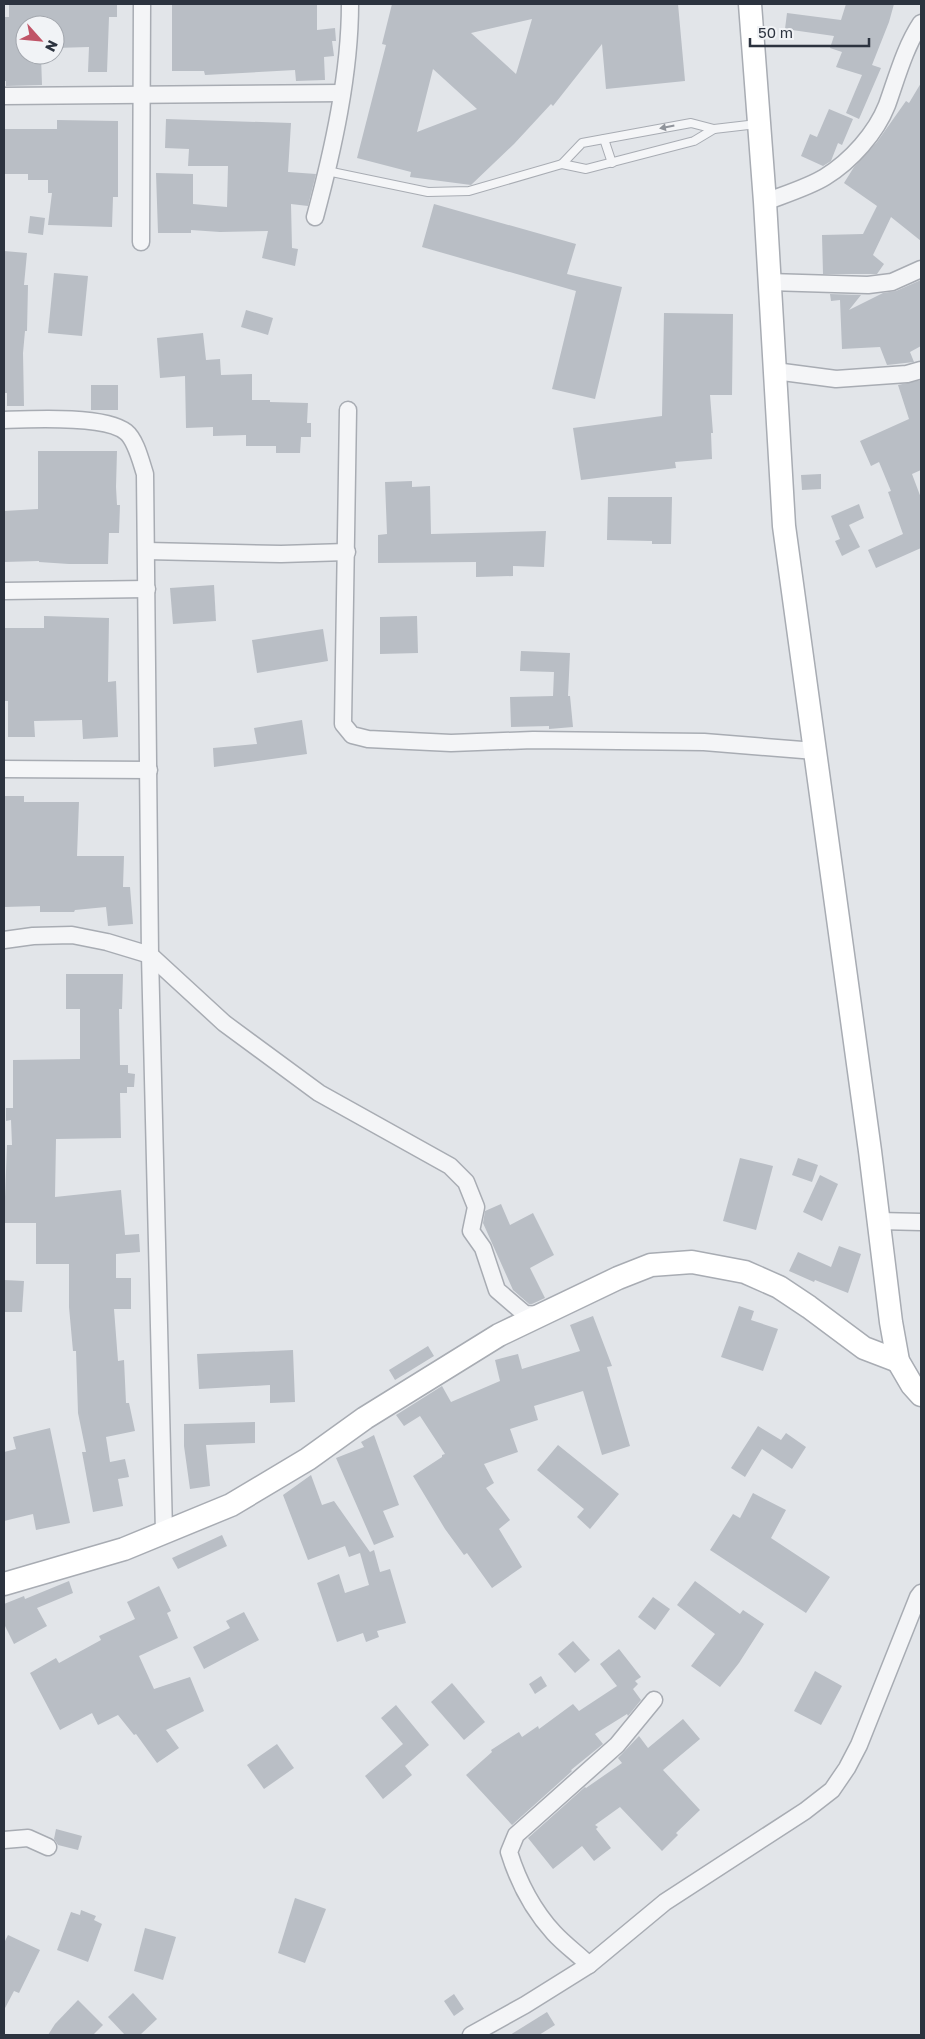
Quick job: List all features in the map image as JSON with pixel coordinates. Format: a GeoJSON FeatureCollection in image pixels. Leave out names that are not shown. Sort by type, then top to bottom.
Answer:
{"type":"FeatureCollection","features":[{"type":"Feature","properties":{"kind":"street"},"geometry":{"type":"LineString","coordinates":[[141,242],[142,4]]}},
{"type":"Feature","properties":{"kind":"street"},"geometry":{"type":"LineString","coordinates":[[315,218],[327,171],[342,92],[350,4]]}},
{"type":"Feature","properties":{"kind":"street"},"geometry":{"type":"LineString","coordinates":[[750,4],[765,202],[784,526],[879,1221],[891,1322],[898,1361],[912,1385],[921,1395]]}},
{"type":"Feature","properties":{"kind":"street"},"geometry":{"type":"LineString","coordinates":[[765,202],[825,177],[848,158],[868,137],[886,107],[899,71],[921,23]]}},
{"type":"Feature","properties":{"kind":"street"},"geometry":{"type":"LineString","coordinates":[[4,96],[342,92]]}},
{"type":"Feature","properties":{"kind":"street"},"geometry":{"type":"LineString","coordinates":[[769,282],[868,285],[892,282],[921,269]]}},
{"type":"Feature","properties":{"kind":"street"},"geometry":{"type":"LineString","coordinates":[[775,371],[836,379],[907,374],[921,370]]}},
{"type":"Feature","properties":{"kind":"street"},"geometry":{"type":"LineString","coordinates":[[348,410],[343,724],[352,735],[368,739],[451,743],[532,740],[704,742],[814,751]]}},
{"type":"Feature","properties":{"kind":"street"},"geometry":{"type":"LineString","coordinates":[[4,420],[50,419],[101,422],[126,432],[139,452],[145,474],[150,770],[150,955],[164,1532]]}},
{"type":"Feature","properties":{"kind":"street"},"geometry":{"type":"LineString","coordinates":[[147,551],[281,554],[347,552]]}},
{"type":"Feature","properties":{"kind":"street"},"geometry":{"type":"LineString","coordinates":[[4,591],[148,589]]}},
{"type":"Feature","properties":{"kind":"street"},"geometry":{"type":"LineString","coordinates":[[4,769],[150,770]]}},
{"type":"Feature","properties":{"kind":"street"},"geometry":{"type":"LineString","coordinates":[[4,940],[34,936],[72,935],[107,942],[150,955],[224,1022],[319,1093],[450,1166],[466,1182],[476,1207],[471,1231],[482,1248],[497,1290],[525,1314],[543,1315]]}},
{"type":"Feature","properties":{"kind":"street"},"geometry":{"type":"LineString","coordinates":[[879,1221],[921,1222]]}},
{"type":"Feature","properties":{"kind":"street"},"geometry":{"type":"LineString","coordinates":[[4,1584],[124,1550],[231,1505],[308,1459],[364,1418],[499,1335],[618,1278],[651,1265],[692,1262],[745,1272],[779,1287],[809,1306],[864,1348],[898,1361]]}},
{"type":"Feature","properties":{"kind":"street"},"geometry":{"type":"LineString","coordinates":[[864,1348],[891,1322]]}},
{"type":"Feature","properties":{"kind":"street"},"geometry":{"type":"LineString","coordinates":[[471,2035],[525,2005],[589,1965],[665,1902],[805,1811],[832,1790],[847,1768],[859,1745],[921,1593]]}},
{"type":"Feature","properties":{"kind":"street"},"geometry":{"type":"LineString","coordinates":[[589,1965],[554,1933],[531,1903],[509,1852],[516,1835],[617,1745],[654,1700]]}},
{"type":"Feature","properties":{"kind":"street"},"geometry":{"type":"LineString","coordinates":[[4,1840],[28,1838],[48,1848]]}},
{"type":"Feature","properties":{"kind":"lane"},"geometry":{"type":"LineString","coordinates":[[327,171],[428,192],[469,191],[562,164],[582,143],[691,123],[714,129],[759,124]]}},
{"type":"Feature","properties":{"kind":"lane"},"geometry":{"type":"LineString","coordinates":[[562,164],[586,170],[694,141],[714,129]]}},
{"type":"Feature","properties":{"kind":"lane"},"geometry":{"type":"LineString","coordinates":[[604,139],[612,163]]}},
{"type":"Feature","properties":{"kind":"building"},"geometry":{"type":"Polygon","coordinates":[[[117,4],[117,17],[109,17],[107,72],[88,72],[89,47],[65,48],[65,15],[15,15],[15,65],[41,65],[42,85],[6,86],[6,81],[4,81],[4,17],[9,17],[9,5],[117,4]]]}},
{"type":"Feature","properties":{"kind":"building"},"geometry":{"type":"Polygon","coordinates":[[[172,4],[317,4],[317,30],[335,28],[336,41],[332,41],[334,56],[324,57],[325,80],[296,81],[295,70],[205,75],[204,71],[172,71],[172,4]]]}},
{"type":"Feature","properties":{"kind":"building"},"geometry":{"type":"Polygon","coordinates":[[[392,4],[678,4],[685,81],[606,89],[602,44],[553,106],[551,104],[514,144],[471,185],[410,177],[411,172],[357,158],[386,45],[382,44],[392,4]],[[532,19],[471,33],[516,74],[532,19]],[[433,69],[417,132],[477,109],[433,69]]]}},
{"type":"Feature","properties":{"kind":"building"},"geometry":{"type":"Polygon","coordinates":[[[846,4],[894,4],[872,65],[881,68],[859,119],[846,113],[862,75],[836,67],[842,52],[830,48],[834,36],[785,29],[787,13],[841,20],[846,4]]]}},
{"type":"Feature","properties":{"kind":"building"},"geometry":{"type":"Polygon","coordinates":[[[921,83],[921,241],[891,217],[873,255],[884,264],[877,274],[823,274],[822,235],[863,234],[877,206],[844,183],[854,167],[877,142],[906,101],[909,103],[921,83]]]}},
{"type":"Feature","properties":{"kind":"building"},"geometry":{"type":"Polygon","coordinates":[[[829,109],[853,119],[842,145],[838,143],[831,161],[823,166],[801,156],[810,134],[817,137],[829,109]]]}},
{"type":"Feature","properties":{"kind":"building"},"geometry":{"type":"Polygon","coordinates":[[[166,119],[291,123],[288,172],[316,174],[308,206],[291,204],[292,248],[298,249],[295,266],[262,258],[268,231],[220,232],[191,230],[191,233],[158,233],[156,173],[193,174],[193,204],[227,207],[228,166],[188,166],[189,149],[165,148],[166,119]]]}},
{"type":"Feature","properties":{"kind":"building"},"geometry":{"type":"Polygon","coordinates":[[[57,120],[118,121],[118,197],[113,197],[112,227],[48,225],[52,193],[48,193],[48,180],[28,180],[28,174],[4,174],[4,129],[57,129],[57,120]]]}},
{"type":"Feature","properties":{"kind":"building"},"geometry":{"type":"Polygon","coordinates":[[[434,204],[576,244],[567,274],[622,287],[595,399],[552,389],[576,291],[422,247],[434,204]]]}},
{"type":"Feature","properties":{"kind":"building"},"geometry":{"type":"Polygon","coordinates":[[[30,216],[45,218],[43,235],[28,233],[30,216]]]}},
{"type":"Feature","properties":{"kind":"building"},"geometry":{"type":"Polygon","coordinates":[[[4,251],[27,253],[24,285],[28,285],[27,331],[25,331],[23,353],[24,406],[7,406],[7,393],[4,393],[4,251]]]}},
{"type":"Feature","properties":{"kind":"building"},"geometry":{"type":"Polygon","coordinates":[[[54,273],[88,276],[82,336],[48,333],[54,273]]]}},
{"type":"Feature","properties":{"kind":"building"},"geometry":{"type":"Polygon","coordinates":[[[921,280],[921,346],[910,352],[914,362],[887,365],[880,347],[842,349],[840,300],[831,301],[830,294],[861,295],[849,310],[883,293],[896,291],[921,280]]]}},
{"type":"Feature","properties":{"kind":"building"},"geometry":{"type":"Polygon","coordinates":[[[246,310],[273,318],[268,335],[241,327],[246,310]]]}},
{"type":"Feature","properties":{"kind":"building"},"geometry":{"type":"Polygon","coordinates":[[[664,313],[733,314],[732,395],[710,395],[713,433],[711,433],[712,459],[675,462],[676,468],[581,480],[573,428],[662,416],[664,313]]]}},
{"type":"Feature","properties":{"kind":"building"},"geometry":{"type":"Polygon","coordinates":[[[203,333],[206,360],[220,359],[221,375],[252,374],[252,400],[308,403],[307,423],[311,423],[311,437],[301,437],[300,453],[276,453],[276,446],[246,446],[246,435],[213,436],[213,427],[186,428],[185,376],[160,378],[157,338],[203,333]]]}},
{"type":"Feature","properties":{"kind":"building"},"geometry":{"type":"Polygon","coordinates":[[[921,380],[921,470],[912,474],[921,498],[921,548],[876,568],[868,550],[903,534],[888,492],[891,491],[879,462],[871,466],[860,441],[909,419],[898,385],[921,380]]]}},
{"type":"Feature","properties":{"kind":"building"},"geometry":{"type":"Polygon","coordinates":[[[91,385],[118,385],[118,410],[91,410],[91,385]]]}},
{"type":"Feature","properties":{"kind":"building"},"geometry":{"type":"Polygon","coordinates":[[[38,451],[117,451],[116,487],[117,505],[120,505],[119,533],[109,533],[108,564],[69,564],[39,561],[4,562],[4,511],[38,509],[38,451]]]}},
{"type":"Feature","properties":{"kind":"building"},"geometry":{"type":"Polygon","coordinates":[[[821,474],[821,489],[802,490],[801,475],[821,474]]]}},
{"type":"Feature","properties":{"kind":"building"},"geometry":{"type":"Polygon","coordinates":[[[412,481],[412,487],[430,486],[431,534],[546,531],[544,567],[513,566],[513,576],[476,577],[476,562],[378,563],[378,535],[387,534],[385,482],[412,481]]]}},
{"type":"Feature","properties":{"kind":"building"},"geometry":{"type":"Polygon","coordinates":[[[608,497],[672,497],[671,544],[652,544],[652,541],[607,540],[608,497]]]}},
{"type":"Feature","properties":{"kind":"building"},"geometry":{"type":"Polygon","coordinates":[[[859,504],[864,518],[849,525],[860,547],[842,556],[835,541],[840,539],[831,516],[859,504]]]}},
{"type":"Feature","properties":{"kind":"building"},"geometry":{"type":"Polygon","coordinates":[[[214,585],[216,621],[173,624],[170,588],[214,585]]]}},
{"type":"Feature","properties":{"kind":"building"},"geometry":{"type":"Polygon","coordinates":[[[44,616],[109,618],[108,682],[116,681],[118,737],[83,739],[82,720],[34,721],[35,737],[8,737],[8,701],[5,701],[4,694],[4,628],[44,628],[44,616]]]}},
{"type":"Feature","properties":{"kind":"building"},"geometry":{"type":"Polygon","coordinates":[[[417,616],[418,653],[380,654],[380,617],[417,616]]]}},
{"type":"Feature","properties":{"kind":"building"},"geometry":{"type":"Polygon","coordinates":[[[323,629],[328,661],[257,673],[252,640],[323,629]]]}},
{"type":"Feature","properties":{"kind":"building"},"geometry":{"type":"Polygon","coordinates":[[[521,651],[570,653],[568,696],[570,696],[573,727],[549,729],[549,726],[511,727],[510,697],[553,696],[554,672],[520,671],[521,651]]]}},
{"type":"Feature","properties":{"kind":"building"},"geometry":{"type":"Polygon","coordinates":[[[302,720],[307,754],[214,767],[213,748],[257,744],[254,728],[302,720]]]}},
{"type":"Feature","properties":{"kind":"building"},"geometry":{"type":"Polygon","coordinates":[[[4,796],[24,796],[24,802],[79,802],[77,856],[124,856],[123,887],[130,887],[133,924],[108,926],[106,907],[75,910],[74,912],[40,912],[40,906],[4,907],[4,796]]]}},
{"type":"Feature","properties":{"kind":"building"},"geometry":{"type":"Polygon","coordinates":[[[66,974],[123,974],[122,1009],[119,1009],[120,1065],[128,1065],[128,1073],[135,1074],[134,1087],[127,1087],[127,1093],[120,1093],[121,1138],[56,1139],[55,1197],[121,1190],[125,1235],[139,1234],[140,1252],[116,1254],[116,1278],[131,1278],[131,1309],[114,1309],[118,1361],[124,1360],[126,1403],[129,1403],[135,1431],[106,1437],[110,1462],[125,1459],[129,1477],[118,1479],[123,1506],[93,1512],[82,1452],[86,1452],[78,1413],[76,1351],[73,1351],[69,1307],[69,1264],[36,1264],[36,1223],[4,1223],[7,1145],[12,1145],[11,1120],[6,1121],[6,1108],[13,1108],[13,1060],[80,1059],[80,1009],[66,1009],[66,974]]]}},
{"type":"Feature","properties":{"kind":"building"},"geometry":{"type":"Polygon","coordinates":[[[740,1158],[773,1166],[756,1230],[723,1221],[740,1158]]]}},
{"type":"Feature","properties":{"kind":"building"},"geometry":{"type":"Polygon","coordinates":[[[798,1158],[818,1165],[812,1182],[792,1175],[798,1158]]]}},
{"type":"Feature","properties":{"kind":"building"},"geometry":{"type":"Polygon","coordinates":[[[820,1175],[838,1184],[822,1221],[803,1212],[820,1175]]]}},
{"type":"Feature","properties":{"kind":"building"},"geometry":{"type":"Polygon","coordinates":[[[501,1204],[510,1225],[533,1213],[554,1255],[530,1268],[545,1298],[532,1304],[529,1304],[513,1290],[483,1223],[485,1211],[501,1204]]]}},
{"type":"Feature","properties":{"kind":"building"},"geometry":{"type":"Polygon","coordinates":[[[839,1246],[861,1254],[848,1293],[815,1280],[814,1282],[789,1271],[798,1252],[831,1267],[839,1246]]]}},
{"type":"Feature","properties":{"kind":"building"},"geometry":{"type":"Polygon","coordinates":[[[4,1280],[24,1281],[22,1312],[4,1312],[4,1280]]]}},
{"type":"Feature","properties":{"kind":"building"},"geometry":{"type":"Polygon","coordinates":[[[739,1306],[754,1311],[751,1320],[778,1329],[763,1371],[721,1357],[739,1306]]]}},
{"type":"Feature","properties":{"kind":"building"},"geometry":{"type":"Polygon","coordinates":[[[593,1316],[612,1366],[607,1367],[630,1446],[602,1455],[583,1391],[534,1406],[538,1420],[510,1429],[518,1452],[484,1464],[494,1483],[486,1488],[510,1520],[499,1529],[522,1567],[492,1588],[467,1553],[464,1555],[445,1529],[413,1476],[445,1454],[420,1416],[404,1426],[396,1415],[442,1386],[451,1402],[500,1381],[495,1360],[518,1354],[522,1369],[580,1351],[570,1325],[593,1316]]]}},
{"type":"Feature","properties":{"kind":"building"},"geometry":{"type":"Polygon","coordinates":[[[428,1346],[434,1356],[395,1380],[389,1370],[428,1346]]]}},
{"type":"Feature","properties":{"kind":"building"},"geometry":{"type":"Polygon","coordinates":[[[293,1350],[295,1402],[270,1403],[270,1385],[199,1389],[197,1354],[293,1350]]]}},
{"type":"Feature","properties":{"kind":"building"},"geometry":{"type":"Polygon","coordinates":[[[255,1422],[255,1443],[206,1445],[210,1486],[190,1489],[184,1446],[184,1424],[255,1422]]]}},
{"type":"Feature","properties":{"kind":"building"},"geometry":{"type":"Polygon","coordinates":[[[758,1426],[781,1440],[786,1433],[806,1447],[792,1469],[762,1449],[745,1477],[731,1468],[758,1426]]]}},
{"type":"Feature","properties":{"kind":"building"},"geometry":{"type":"Polygon","coordinates":[[[50,1428],[70,1523],[36,1530],[33,1514],[4,1521],[4,1452],[16,1449],[13,1437],[50,1428]]]}},
{"type":"Feature","properties":{"kind":"building"},"geometry":{"type":"Polygon","coordinates":[[[374,1435],[399,1505],[383,1511],[394,1537],[374,1545],[336,1458],[364,1447],[361,1442],[374,1435]]]}},
{"type":"Feature","properties":{"kind":"building"},"geometry":{"type":"Polygon","coordinates":[[[558,1445],[619,1494],[590,1529],[577,1517],[584,1509],[537,1470],[558,1445]]]}},
{"type":"Feature","properties":{"kind":"building"},"geometry":{"type":"Polygon","coordinates":[[[311,1475],[322,1505],[334,1501],[370,1552],[374,1550],[380,1572],[390,1569],[406,1623],[377,1631],[379,1637],[366,1642],[363,1633],[337,1642],[317,1583],[339,1574],[345,1593],[369,1585],[360,1553],[349,1557],[345,1546],[308,1560],[283,1495],[311,1475]]]}},
{"type":"Feature","properties":{"kind":"building"},"geometry":{"type":"Polygon","coordinates":[[[753,1493],[786,1510],[771,1538],[830,1577],[806,1613],[710,1550],[733,1514],[740,1518],[753,1493]]]}},
{"type":"Feature","properties":{"kind":"building"},"geometry":{"type":"Polygon","coordinates":[[[222,1535],[227,1546],[178,1569],[172,1558],[222,1535]]]}},
{"type":"Feature","properties":{"kind":"building"},"geometry":{"type":"Polygon","coordinates":[[[69,1581],[73,1593],[37,1608],[47,1626],[14,1644],[4,1624],[4,1604],[24,1596],[25,1599],[69,1581]]]}},
{"type":"Feature","properties":{"kind":"building"},"geometry":{"type":"Polygon","coordinates":[[[695,1581],[740,1614],[743,1610],[764,1624],[739,1663],[720,1687],[691,1666],[715,1634],[677,1605],[695,1581]]]}},
{"type":"Feature","properties":{"kind":"building"},"geometry":{"type":"Polygon","coordinates":[[[159,1586],[171,1611],[167,1613],[178,1638],[139,1656],[154,1689],[190,1677],[204,1711],[166,1730],[179,1748],[157,1763],[136,1734],[134,1735],[118,1715],[98,1725],[92,1713],[60,1730],[30,1673],[56,1658],[59,1663],[101,1640],[99,1636],[135,1619],[127,1602],[159,1586]]]}},
{"type":"Feature","properties":{"kind":"building"},"geometry":{"type":"Polygon","coordinates":[[[653,1597],[670,1609],[655,1630],[638,1617],[653,1597]]]}},
{"type":"Feature","properties":{"kind":"building"},"geometry":{"type":"Polygon","coordinates":[[[244,1612],[259,1640],[204,1669],[193,1647],[230,1628],[226,1621],[244,1612]]]}},
{"type":"Feature","properties":{"kind":"building"},"geometry":{"type":"Polygon","coordinates":[[[573,1641],[590,1660],[575,1673],[558,1654],[573,1641]]]}},
{"type":"Feature","properties":{"kind":"building"},"geometry":{"type":"Polygon","coordinates":[[[619,1649],[641,1677],[635,1681],[638,1684],[633,1689],[641,1700],[628,1716],[627,1714],[595,1734],[603,1744],[571,1770],[512,1825],[466,1775],[492,1752],[491,1750],[519,1732],[522,1737],[538,1726],[539,1729],[573,1704],[579,1711],[617,1686],[600,1664],[619,1649]]]}},
{"type":"Feature","properties":{"kind":"building"},"geometry":{"type":"Polygon","coordinates":[[[815,1671],[842,1686],[821,1725],[794,1711],[815,1671]]]}},
{"type":"Feature","properties":{"kind":"building"},"geometry":{"type":"Polygon","coordinates":[[[541,1676],[547,1686],[535,1694],[529,1684],[541,1676]]]}},
{"type":"Feature","properties":{"kind":"building"},"geometry":{"type":"Polygon","coordinates":[[[452,1683],[485,1722],[464,1740],[431,1702],[452,1683]]]}},
{"type":"Feature","properties":{"kind":"building"},"geometry":{"type":"Polygon","coordinates":[[[396,1705],[429,1745],[405,1766],[412,1775],[383,1799],[365,1776],[403,1744],[381,1718],[396,1705]]]}},
{"type":"Feature","properties":{"kind":"building"},"geometry":{"type":"Polygon","coordinates":[[[683,1719],[700,1739],[663,1770],[700,1810],[676,1833],[678,1835],[662,1851],[620,1807],[595,1825],[611,1848],[594,1861],[582,1846],[553,1869],[528,1838],[585,1787],[622,1763],[618,1758],[639,1736],[648,1748],[683,1719]]]}},
{"type":"Feature","properties":{"kind":"building"},"geometry":{"type":"Polygon","coordinates":[[[277,1744],[294,1768],[264,1789],[247,1765],[277,1744]]]}},
{"type":"Feature","properties":{"kind":"building"},"geometry":{"type":"Polygon","coordinates":[[[56,1829],[82,1836],[78,1850],[58,1845],[54,1839],[56,1829]]]}},
{"type":"Feature","properties":{"kind":"building"},"geometry":{"type":"Polygon","coordinates":[[[295,1898],[326,1909],[305,1963],[278,1953],[295,1898]]]}},
{"type":"Feature","properties":{"kind":"building"},"geometry":{"type":"Polygon","coordinates":[[[81,1910],[96,1916],[94,1920],[102,1924],[88,1962],[57,1950],[71,1912],[80,1915],[81,1910]]]}},
{"type":"Feature","properties":{"kind":"building"},"geometry":{"type":"Polygon","coordinates":[[[145,1928],[176,1937],[163,1980],[134,1971],[145,1928]]]}},
{"type":"Feature","properties":{"kind":"building"},"geometry":{"type":"Polygon","coordinates":[[[8,1935],[40,1950],[19,1993],[14,1991],[4,2010],[4,1943],[8,1935]]]}},
{"type":"Feature","properties":{"kind":"building"},"geometry":{"type":"Polygon","coordinates":[[[133,1993],[157,2019],[140,2035],[125,2035],[108,2017],[133,1993]]]}},
{"type":"Feature","properties":{"kind":"building"},"geometry":{"type":"Polygon","coordinates":[[[454,1994],[464,2009],[454,2016],[444,2001],[454,1994]]]}},
{"type":"Feature","properties":{"kind":"building"},"geometry":{"type":"Polygon","coordinates":[[[78,2000],[103,2025],[93,2035],[48,2035],[55,2024],[78,2000]]]}},
{"type":"Feature","properties":{"kind":"building"},"geometry":{"type":"Polygon","coordinates":[[[547,2012],[555,2025],[539,2035],[510,2035],[547,2012]]]}}]}
